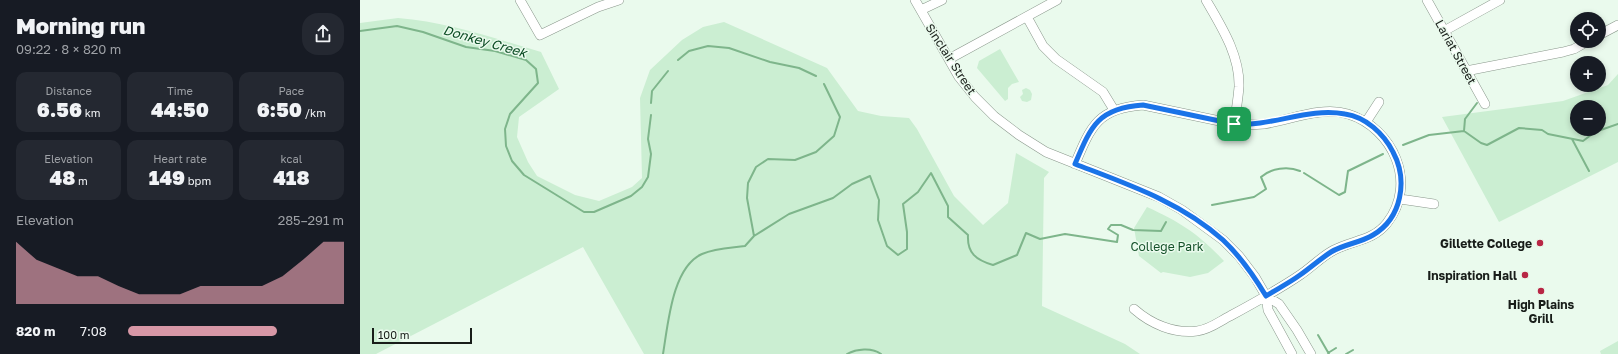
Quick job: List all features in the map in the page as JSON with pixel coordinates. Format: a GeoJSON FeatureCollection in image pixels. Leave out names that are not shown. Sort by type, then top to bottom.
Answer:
{"type":"FeatureCollection","features":[{"type":"Feature","properties":{"kind":"street"},"geometry":{"type":"LineString","coordinates":[[520,0],[540,35],[598,7],[619,0]]}},
{"type":"Feature","properties":{"kind":"street","name":"Sinclair Street"},"geometry":{"type":"LineString","coordinates":[[915,0],[959,77],[975,97],[994,116],[1019,135],[1046,152],[1159,197],[1182,210],[1223,240],[1238,256],[1266,296],[1268,310],[1292,354]]}},
{"type":"Feature","properties":{"kind":"street"},"geometry":{"type":"LineString","coordinates":[[921,10],[942,0]]}},
{"type":"Feature","properties":{"kind":"street"},"geometry":{"type":"LineString","coordinates":[[949,59],[1057,0]]}},
{"type":"Feature","properties":{"kind":"street"},"geometry":{"type":"LineString","coordinates":[[1206,0],[1229,42],[1236,62],[1239,86],[1234,124]]}},
{"type":"Feature","properties":{"kind":"street","name":"Lariat Street"},"geometry":{"type":"LineString","coordinates":[[1427,0],[1485,104]]}},
{"type":"Feature","properties":{"kind":"street"},"geometry":{"type":"LineString","coordinates":[[1444,31],[1500,0]]}},
{"type":"Feature","properties":{"kind":"street"},"geometry":{"type":"LineString","coordinates":[[1027,17],[1043,46],[1056,59],[1103,92],[1114,110]]}},
{"type":"Feature","properties":{"kind":"street"},"geometry":{"type":"LineString","coordinates":[[1606,31],[1618,25]]}},
{"type":"Feature","properties":{"kind":"street"},"geometry":{"type":"LineString","coordinates":[[1466,71],[1576,48]]}},
{"type":"Feature","properties":{"kind":"street"},"geometry":{"type":"LineString","coordinates":[[1366,122],[1379,102]]}},
{"type":"Feature","properties":{"kind":"street"},"geometry":{"type":"LineString","coordinates":[[1075,164],[1091,128],[1100,119],[1114,110],[1128,106],[1143,105],[1247,126],[1330,112],[1347,114],[1366,122],[1377,130],[1396,157],[1400,173],[1400,199],[1387,224],[1374,234],[1360,242],[1336,249],[1322,257],[1301,274],[1266,296],[1199,331],[1181,332],[1169,329],[1146,320],[1134,309]]}},
{"type":"Feature","properties":{"kind":"street"},"geometry":{"type":"LineString","coordinates":[[1400,199],[1434,204]]}},
{"type":"Feature","properties":{"kind":"street","name":"Sinclair Street"},"geometry":{"type":"LineString","coordinates":[[1266,296],[1279,304],[1311,354]]}},
{"type":"Feature","properties":{"kind":"green space"},"geometry":{"type":"Polygon","coordinates":[[[398,18],[452,27],[541,52],[559,89],[519,117],[517,137],[528,162],[537,176],[575,195],[599,201],[632,187],[642,178],[640,98],[650,70],[682,40],[703,27],[724,22],[827,68],[858,111],[881,116],[909,118],[917,129],[954,196],[983,225],[1008,203],[1016,153],[1049,172],[1044,178],[1042,306],[1125,344],[1140,354],[644,354],[583,247],[376,354],[360,354],[360,23],[398,18]]]}},
{"type":"Feature","properties":{"kind":"green space"},"geometry":{"type":"Polygon","coordinates":[[[1000,49],[1019,82],[1012,84],[1008,88],[1008,99],[1005,101],[977,68],[979,61],[1000,49]]]}},
{"type":"Feature","properties":{"kind":"green space"},"geometry":{"type":"Polygon","coordinates":[[[1618,74],[1618,162],[1499,222],[1442,117],[1563,101],[1588,92],[1606,92],[1606,86],[1618,74]]]}},
{"type":"Feature","properties":{"kind":"green space"},"geometry":{"type":"Polygon","coordinates":[[[1026,88],[1030,90],[1032,94],[1031,100],[1027,102],[1022,101],[1020,97],[1023,94],[1022,90],[1026,88]]]}},
{"type":"Feature","properties":{"kind":"green space","name":"College Park"},"geometry":{"type":"Polygon","coordinates":[[[1147,207],[1169,218],[1197,236],[1224,261],[1208,273],[1190,277],[1163,272],[1161,273],[1139,256],[1134,228],[1147,207]]]}},
{"type":"Feature","properties":{"kind":"green space"},"geometry":{"type":"Polygon","coordinates":[[[1618,341],[1618,354],[1601,354],[1600,351],[1618,341]]]}},
{"type":"Feature","properties":{"kind":"waterway","name":"Donkey Creek"},"geometry":{"type":"LineString","coordinates":[[360,31],[397,26],[423,32],[466,47],[495,51],[526,60],[536,69],[538,83],[510,114],[505,129],[506,146],[512,161],[524,175],[584,212],[594,212],[631,196],[642,187],[648,177],[651,154],[648,139],[651,115]]}},
{"type":"Feature","properties":{"kind":"waterway","name":"Donkey Creek"},"geometry":{"type":"LineString","coordinates":[[678,60],[689,51],[708,46],[729,48],[770,62],[799,68],[816,76]]}},
{"type":"Feature","properties":{"kind":"waterway","name":"Donkey Creek"},"geometry":{"type":"LineString","coordinates":[[651,103],[652,91],[668,71]]}},
{"type":"Feature","properties":{"kind":"waterway","name":"Donkey Creek"},"geometry":{"type":"LineString","coordinates":[[663,354],[673,298],[684,271],[692,261],[702,254],[718,249],[745,246],[754,236],[747,198],[748,183],[756,167],[768,159],[795,160],[816,152],[834,136],[840,117],[824,84]]}},
{"type":"Feature","properties":{"kind":"waterway"},"geometry":{"type":"LineString","coordinates":[[1464,131],[1465,119],[1477,103]]}},
{"type":"Feature","properties":{"kind":"waterway"},"geometry":{"type":"LineString","coordinates":[[1403,145],[1429,135],[1464,131],[1481,143],[1487,145],[1519,128],[1542,130],[1548,134],[1583,141],[1595,132],[1618,124]]}},
{"type":"Feature","properties":{"kind":"waterway"},"geometry":{"type":"LineString","coordinates":[[1572,139],[1589,171]]}},
{"type":"Feature","properties":{"kind":"waterway"},"geometry":{"type":"LineString","coordinates":[[1304,173],[1339,195],[1345,192],[1348,171],[1383,154]]}},
{"type":"Feature","properties":{"kind":"waterway"},"geometry":{"type":"LineString","coordinates":[[1212,205],[1254,197],[1266,189],[1261,177],[1275,170],[1285,168],[1300,171]]}},
{"type":"Feature","properties":{"kind":"waterway"},"geometry":{"type":"LineString","coordinates":[[754,236],[789,214],[833,198],[852,184],[870,176],[879,200],[878,220],[887,246],[898,255],[907,249],[907,232],[903,204],[918,192],[931,173],[948,206],[948,217],[968,235],[969,247],[974,255],[982,261],[993,265],[1017,255],[1026,233],[1040,239],[1065,234],[1117,242],[1118,235],[1108,229],[1111,225],[1121,225],[1133,230],[1161,231],[1166,222]]}},
{"type":"Feature","properties":{"kind":"waterway"},"geometry":{"type":"LineString","coordinates":[[1318,335],[1329,354]]}},
{"type":"Feature","properties":{"kind":"waterway"},"geometry":{"type":"LineString","coordinates":[[1328,353],[1336,348]]}},
{"type":"Feature","properties":{"kind":"waterway","name":"Donkey Creek"},"geometry":{"type":"LineString","coordinates":[[847,354],[864,350],[873,350],[881,354]]}},
{"type":"Feature","properties":{"kind":"waterway"},"geometry":{"type":"LineString","coordinates":[[1346,354],[1353,350]]}},
{"type":"Feature","properties":{"kind":"place","name":"Gillette College"},"geometry":{"type":"Point","coordinates":[1540,243]}},
{"type":"Feature","properties":{"kind":"place","name":"Inspiration Hall"},"geometry":{"type":"Point","coordinates":[1525,275]}},
{"type":"Feature","properties":{"kind":"place","name":"High Plains Grill"},"geometry":{"type":"Point","coordinates":[1541,291]}},
{"type":"Feature","properties":{"kind":"route"},"geometry":{"type":"LineString","coordinates":[[1143,105],[1234,124],[1247,126],[1265,124],[1330,112],[1347,114],[1366,122],[1377,130],[1388,144],[1396,157],[1400,173],[1400,199],[1387,224],[1360,242],[1336,249],[1322,257],[1301,274],[1266,296],[1238,256],[1223,240],[1182,210],[1159,197],[1075,164],[1091,128],[1100,119],[1114,110],[1128,106],[1143,105]]}}]}
